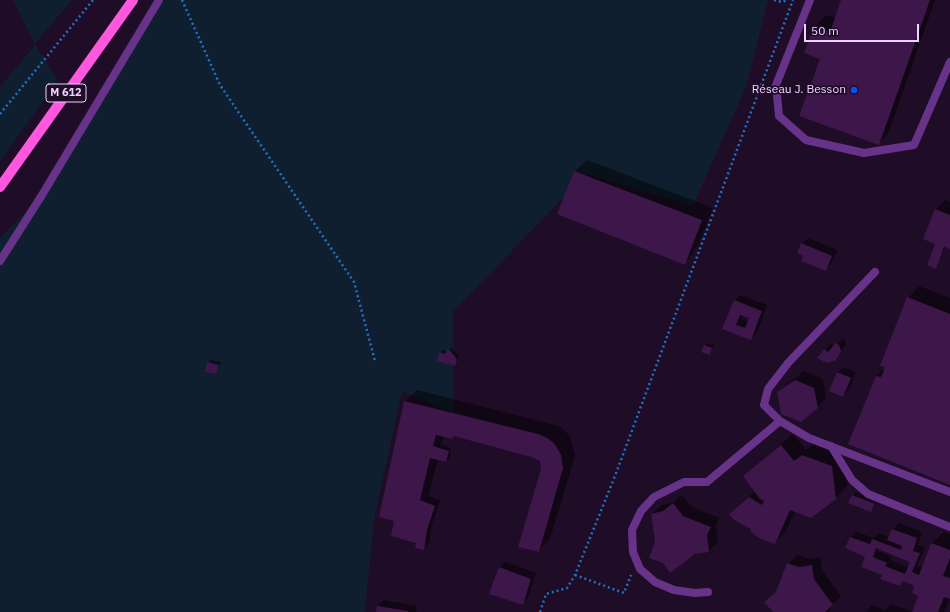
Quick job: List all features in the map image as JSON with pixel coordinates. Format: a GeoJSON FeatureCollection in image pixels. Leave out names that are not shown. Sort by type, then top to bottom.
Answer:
{"type":"FeatureCollection","features":[{"type":"Feature","properties":{"kind":"main road","name":"M 612"},"geometry":{"type":"LineString","coordinates":[[0,187],[133,0]]}},
{"type":"Feature","properties":{"kind":"street"},"geometry":{"type":"LineString","coordinates":[[0,261],[46,188],[159,0]]}},
{"type":"Feature","properties":{"kind":"street"},"geometry":{"type":"LineString","coordinates":[[810,0],[776,86],[779,116],[806,140],[864,153],[914,145],[950,62]]}},
{"type":"Feature","properties":{"kind":"street"},"geometry":{"type":"LineString","coordinates":[[874,272],[788,363],[768,389],[764,404],[780,421],[809,438],[950,492]]}},
{"type":"Feature","properties":{"kind":"street"},"geometry":{"type":"LineString","coordinates":[[708,592],[695,593],[674,590],[655,582],[640,569],[634,552],[632,530],[641,511],[654,497],[684,482],[707,482],[780,421]]}},
{"type":"Feature","properties":{"kind":"street"},"geometry":{"type":"LineString","coordinates":[[831,446],[852,480],[868,494],[950,527]]}},
{"type":"Feature","properties":{"kind":"path"},"geometry":{"type":"LineString","coordinates":[[0,114],[93,0]]}},
{"type":"Feature","properties":{"kind":"path"},"geometry":{"type":"LineString","coordinates":[[182,0],[220,85],[354,282],[375,361]]}},
{"type":"Feature","properties":{"kind":"path"},"geometry":{"type":"LineString","coordinates":[[774,0],[782,2],[787,0]]}},
{"type":"Feature","properties":{"kind":"path"},"geometry":{"type":"LineString","coordinates":[[540,612],[546,594],[567,588],[575,575],[615,476],[793,0]]}},
{"type":"Feature","properties":{"kind":"path"},"geometry":{"type":"LineString","coordinates":[[575,575],[624,593],[637,562]]}},
{"type":"Feature","properties":{"kind":"shaded area"},"geometry":{"type":"Polygon","coordinates":[[[13,0],[72,0],[35,44],[58,81],[0,161],[0,87],[35,45],[13,0]]]}},
{"type":"Feature","properties":{"kind":"shaded area"},"geometry":{"type":"Polygon","coordinates":[[[159,0],[768,0],[746,87],[693,206],[574,171],[564,197],[453,312],[454,413],[402,391],[374,520],[365,612],[0,612],[0,238],[42,195],[159,0]]]}},
{"type":"Feature","properties":{"kind":"building","name":"Réseau J. Besson"},"geometry":{"type":"Polygon","coordinates":[[[841,0],[930,0],[879,145],[799,116],[820,59],[804,53],[814,26],[830,32],[841,0]]]}},
{"type":"Feature","properties":{"kind":"building"},"geometry":{"type":"Polygon","coordinates":[[[574,171],[702,220],[685,265],[557,214],[574,171]]]}},
{"type":"Feature","properties":{"kind":"building"},"geometry":{"type":"Polygon","coordinates":[[[935,209],[950,215],[950,249],[944,247],[936,269],[927,265],[935,244],[923,239],[935,209]]]}},
{"type":"Feature","properties":{"kind":"building"},"geometry":{"type":"Polygon","coordinates":[[[801,243],[832,256],[826,271],[801,261],[803,256],[797,253],[801,243]]]}},
{"type":"Feature","properties":{"kind":"building"},"geometry":{"type":"Polygon","coordinates":[[[907,297],[950,314],[950,485],[848,444],[876,376],[881,377],[885,367],[880,366],[907,297]]]}},
{"type":"Feature","properties":{"kind":"building"},"geometry":{"type":"Polygon","coordinates":[[[734,300],[762,311],[751,340],[722,329],[734,300]],[[740,315],[736,325],[745,328],[749,318],[740,315]]]}},
{"type":"Feature","properties":{"kind":"building"},"geometry":{"type":"Polygon","coordinates":[[[836,343],[839,345],[841,351],[836,360],[827,363],[817,358],[824,349],[828,352],[836,343]]]}},
{"type":"Feature","properties":{"kind":"building"},"geometry":{"type":"Polygon","coordinates":[[[704,345],[712,348],[710,355],[701,352],[704,345]]]}},
{"type":"Feature","properties":{"kind":"building"},"geometry":{"type":"Polygon","coordinates":[[[448,349],[457,360],[455,366],[437,361],[439,352],[445,354],[448,349]]]}},
{"type":"Feature","properties":{"kind":"building"},"geometry":{"type":"Polygon","coordinates":[[[207,362],[219,365],[216,374],[205,372],[207,362]]]}},
{"type":"Feature","properties":{"kind":"building"},"geometry":{"type":"Polygon","coordinates":[[[837,372],[851,378],[843,397],[829,391],[837,372]]]}},
{"type":"Feature","properties":{"kind":"building"},"geometry":{"type":"Polygon","coordinates":[[[795,380],[814,388],[818,408],[801,422],[781,414],[777,392],[795,380]]]}},
{"type":"Feature","properties":{"kind":"building"},"geometry":{"type":"Polygon","coordinates":[[[404,401],[538,434],[554,443],[561,455],[563,468],[539,552],[518,547],[541,469],[540,461],[531,457],[454,436],[452,439],[436,435],[433,446],[449,451],[446,462],[430,458],[420,500],[435,506],[427,530],[424,550],[415,548],[416,543],[391,536],[394,521],[379,517],[404,401]]]}},
{"type":"Feature","properties":{"kind":"building"},"geometry":{"type":"Polygon","coordinates":[[[781,445],[794,461],[802,455],[832,466],[836,499],[811,518],[790,510],[775,544],[759,538],[750,531],[751,529],[734,520],[729,514],[749,497],[762,505],[764,501],[760,499],[743,476],[781,445]]]}},
{"type":"Feature","properties":{"kind":"building"},"geometry":{"type":"Polygon","coordinates":[[[852,495],[875,504],[871,512],[848,503],[852,495]]]}},
{"type":"Feature","properties":{"kind":"building"},"geometry":{"type":"Polygon","coordinates":[[[673,503],[683,516],[711,527],[707,535],[709,552],[695,554],[670,573],[663,563],[649,558],[655,542],[651,514],[663,511],[673,503]]]}},
{"type":"Feature","properties":{"kind":"building"},"geometry":{"type":"Polygon","coordinates":[[[892,529],[917,538],[913,551],[920,553],[912,572],[919,575],[931,543],[950,550],[950,558],[943,576],[950,578],[950,599],[944,597],[938,612],[912,612],[918,596],[912,593],[914,586],[903,581],[900,586],[880,579],[882,575],[861,567],[865,557],[845,548],[850,537],[870,544],[872,539],[901,550],[902,546],[887,540],[892,529]],[[876,548],[873,557],[887,563],[885,566],[905,574],[910,562],[876,548]]]}},
{"type":"Feature","properties":{"kind":"building"},"geometry":{"type":"Polygon","coordinates":[[[787,563],[799,567],[812,565],[814,579],[833,605],[825,612],[773,612],[764,602],[776,592],[787,563]]]}},
{"type":"Feature","properties":{"kind":"building"},"geometry":{"type":"Polygon","coordinates":[[[499,567],[531,579],[523,605],[489,594],[499,567]]]}},
{"type":"Feature","properties":{"kind":"building"},"geometry":{"type":"Polygon","coordinates":[[[377,606],[408,611],[408,612],[376,612],[377,606]]]}},
{"type":"Feature","properties":{"kind":"place","name":"Réseau J. Besson"},"geometry":{"type":"Point","coordinates":[854,90]}}]}
